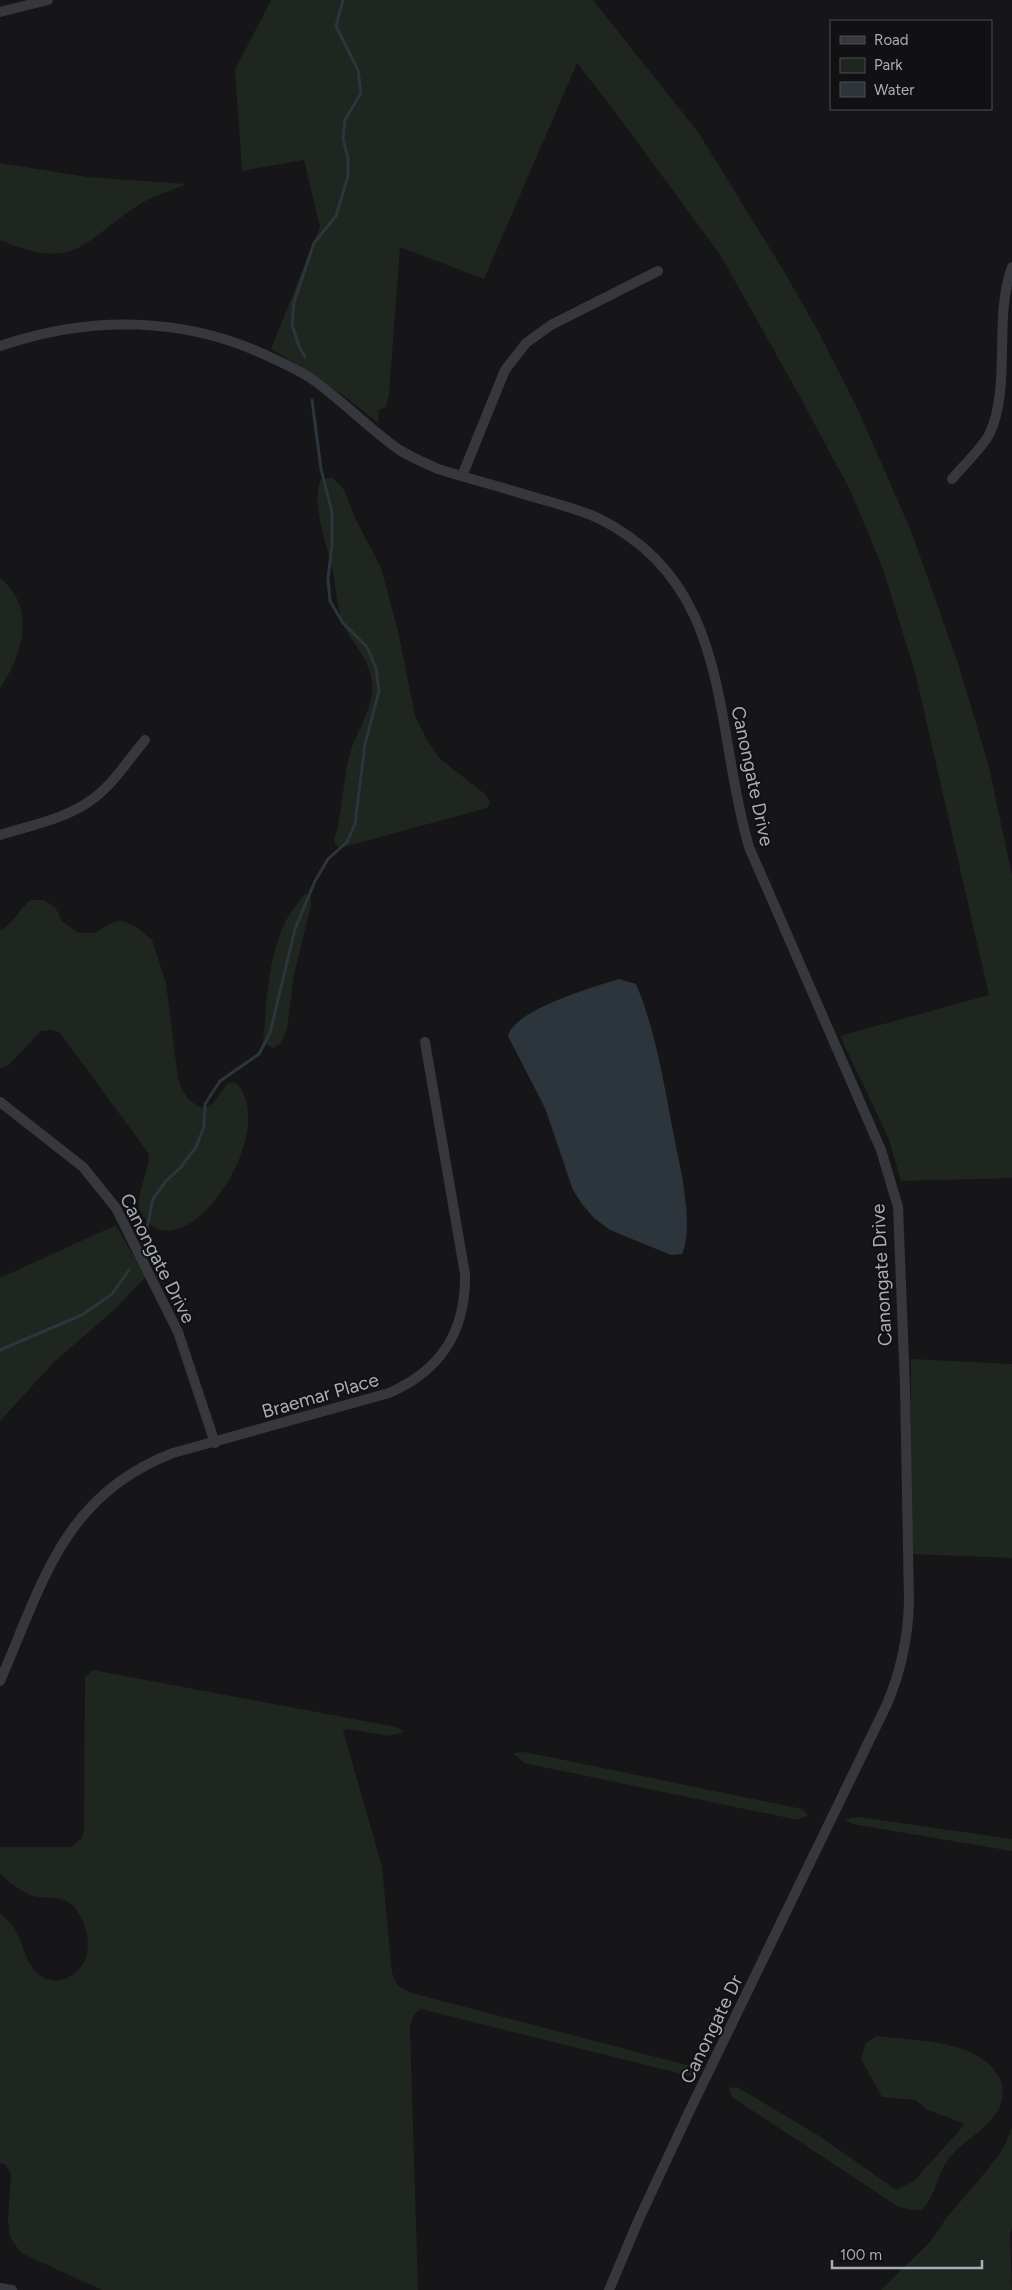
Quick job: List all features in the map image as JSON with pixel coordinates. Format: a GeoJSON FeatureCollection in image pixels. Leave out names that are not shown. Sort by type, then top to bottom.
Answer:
{"type":"FeatureCollection","features":[{"type":"Feature","properties":{"kind":"street"},"geometry":{"type":"LineString","coordinates":[[0,12],[48,0]]}},
{"type":"Feature","properties":{"kind":"street"},"geometry":{"type":"LineString","coordinates":[[952,479],[989,435],[997,418],[1003,384],[1006,291],[1012,267]]}},
{"type":"Feature","properties":{"kind":"street"},"geometry":{"type":"LineString","coordinates":[[462,476],[501,377],[514,356],[526,343],[551,325],[658,271]]}},
{"type":"Feature","properties":{"kind":"street","name":"Canongate Drive"},"geometry":{"type":"LineString","coordinates":[[0,346],[55,330],[115,324],[174,327],[203,333],[259,352],[307,376],[331,393],[400,450],[432,466],[569,507],[609,524],[648,552],[666,570],[683,593],[697,618],[708,648],[738,804],[749,848],[882,1150],[898,1207],[905,1387],[909,1616],[906,1646],[893,1690],[848,1785]]}},
{"type":"Feature","properties":{"kind":"street"},"geometry":{"type":"LineString","coordinates":[[0,835],[66,814],[81,807],[107,786],[145,740]]}},
{"type":"Feature","properties":{"kind":"street","name":"Braemar Place"},"geometry":{"type":"LineString","coordinates":[[0,1681],[55,1557],[66,1538],[82,1515],[117,1482],[145,1465],[173,1453],[389,1394],[417,1379],[431,1368],[451,1341],[464,1307],[465,1274],[425,1042]]}},
{"type":"Feature","properties":{"kind":"street","name":"Canongate Drive"},"geometry":{"type":"LineString","coordinates":[[0,1102],[83,1167],[116,1208],[178,1332],[216,1442]]}},
{"type":"Feature","properties":{"kind":"street","name":"Canongate Dr"},"geometry":{"type":"LineString","coordinates":[[609,2290],[639,2219],[685,2121],[848,1785]]}},
{"type":"Feature","properties":{"kind":"street"},"geometry":{"type":"LineString","coordinates":[[0,2288],[12,2290]]}},
{"type":"Feature","properties":{"kind":"green space"},"geometry":{"type":"Polygon","coordinates":[[[271,0],[593,0],[698,132],[779,263],[818,331],[859,412],[911,531],[959,666],[989,767],[1012,875],[1012,1178],[901,1181],[888,1137],[840,1036],[989,995],[915,672],[883,569],[851,492],[721,256],[577,63],[484,279],[400,247],[389,395],[386,407],[379,410],[378,423],[326,383],[271,349],[320,227],[304,160],[242,171],[235,70],[271,0]]]}},
{"type":"Feature","properties":{"kind":"green space"},"geometry":{"type":"Polygon","coordinates":[[[0,163],[87,177],[186,184],[147,200],[126,213],[81,247],[66,252],[49,254],[27,250],[0,240],[0,163]]]}},
{"type":"Feature","properties":{"kind":"green space"},"geometry":{"type":"Polygon","coordinates":[[[333,478],[344,490],[355,518],[381,568],[398,631],[415,716],[439,758],[486,795],[490,803],[487,808],[340,848],[335,844],[334,840],[340,817],[346,769],[352,747],[369,707],[372,682],[367,665],[342,621],[333,572],[321,525],[318,489],[321,479],[333,478]]]}},
{"type":"Feature","properties":{"kind":"green space"},"geometry":{"type":"Polygon","coordinates":[[[0,578],[12,590],[19,603],[22,617],[22,632],[15,661],[0,688],[0,578]]]}},
{"type":"Feature","properties":{"kind":"green space"},"geometry":{"type":"Polygon","coordinates":[[[305,894],[311,897],[311,905],[294,975],[287,1029],[280,1044],[274,1048],[263,1043],[268,984],[272,964],[276,945],[283,927],[292,910],[305,894]]]}},
{"type":"Feature","properties":{"kind":"green space"},"geometry":{"type":"Polygon","coordinates":[[[30,900],[44,900],[55,907],[62,921],[78,933],[96,933],[107,925],[120,920],[135,926],[152,940],[166,983],[178,1079],[184,1093],[190,1101],[203,1108],[213,1103],[227,1084],[235,1082],[247,1103],[247,1129],[240,1157],[226,1185],[208,1209],[187,1225],[167,1231],[149,1223],[142,1215],[139,1209],[139,1201],[149,1154],[60,1033],[51,1030],[41,1031],[9,1065],[0,1068],[0,930],[9,924],[30,900]]]}},
{"type":"Feature","properties":{"kind":"green space"},"geometry":{"type":"Polygon","coordinates":[[[116,1225],[146,1277],[112,1312],[55,1361],[0,1421],[0,1278],[116,1225]]]}},
{"type":"Feature","properties":{"kind":"green space"},"geometry":{"type":"Polygon","coordinates":[[[911,1359],[1012,1364],[1012,1558],[911,1554],[911,1359]]]}},
{"type":"Feature","properties":{"kind":"green space"},"geometry":{"type":"Polygon","coordinates":[[[93,1670],[396,1727],[405,1732],[389,1736],[348,1729],[343,1731],[382,1866],[392,1973],[398,1986],[412,1993],[690,2066],[694,2077],[421,2009],[414,2014],[410,2027],[418,2290],[102,2290],[21,2253],[10,2237],[8,2221],[11,2175],[6,2165],[0,2163],[0,1913],[14,1928],[32,1967],[47,1979],[60,1980],[76,1972],[82,1965],[88,1946],[84,1926],[74,1907],[64,1900],[28,1894],[0,1874],[0,1847],[71,1847],[81,1839],[84,1831],[85,1677],[93,1670]]]}},
{"type":"Feature","properties":{"kind":"green space"},"geometry":{"type":"Polygon","coordinates":[[[525,1752],[802,1809],[808,1815],[798,1820],[524,1763],[513,1753],[525,1752]]]}},
{"type":"Feature","properties":{"kind":"green space"},"geometry":{"type":"Polygon","coordinates":[[[859,1817],[1012,1839],[1012,1851],[852,1824],[844,1819],[859,1817]]]}},
{"type":"Feature","properties":{"kind":"green space"},"geometry":{"type":"Polygon","coordinates":[[[876,2036],[927,2041],[963,2049],[978,2056],[991,2066],[1002,2083],[1002,2098],[997,2111],[985,2126],[950,2157],[942,2170],[931,2198],[922,2210],[911,2210],[897,2206],[732,2097],[729,2088],[737,2087],[821,2137],[896,2190],[914,2181],[965,2124],[928,2110],[915,2100],[882,2097],[861,2059],[866,2043],[876,2036]]]}},
{"type":"Feature","properties":{"kind":"green space"},"geometry":{"type":"Polygon","coordinates":[[[1012,2128],[1012,2228],[1010,2235],[1012,2290],[881,2290],[931,2241],[947,2217],[1003,2149],[1012,2128]]]}},
{"type":"Feature","properties":{"kind":"water"},"geometry":{"type":"Polygon","coordinates":[[[619,979],[636,984],[649,1019],[658,1056],[685,1193],[687,1227],[686,1241],[682,1254],[671,1255],[610,1230],[594,1218],[582,1204],[573,1190],[545,1108],[508,1036],[514,1026],[540,1008],[575,993],[619,979]]]}},
{"type":"Feature","properties":{"kind":"waterway"},"geometry":{"type":"LineString","coordinates":[[305,357],[292,325],[294,302],[314,243],[336,216],[348,176],[348,158],[343,139],[345,120],[361,93],[358,70],[336,26],[343,0]]}},
{"type":"Feature","properties":{"kind":"waterway"},"geometry":{"type":"LineString","coordinates":[[147,1228],[153,1199],[196,1147],[204,1127],[205,1104],[220,1081],[259,1054],[270,1033],[295,929],[315,881],[328,859],[347,842],[355,824],[365,744],[379,691],[376,668],[367,647],[343,623],[330,601],[328,579],[332,545],[332,512],[321,469],[312,400]]}},
{"type":"Feature","properties":{"kind":"waterway"},"geometry":{"type":"LineString","coordinates":[[0,1350],[82,1315],[112,1294],[129,1270]]}}]}
